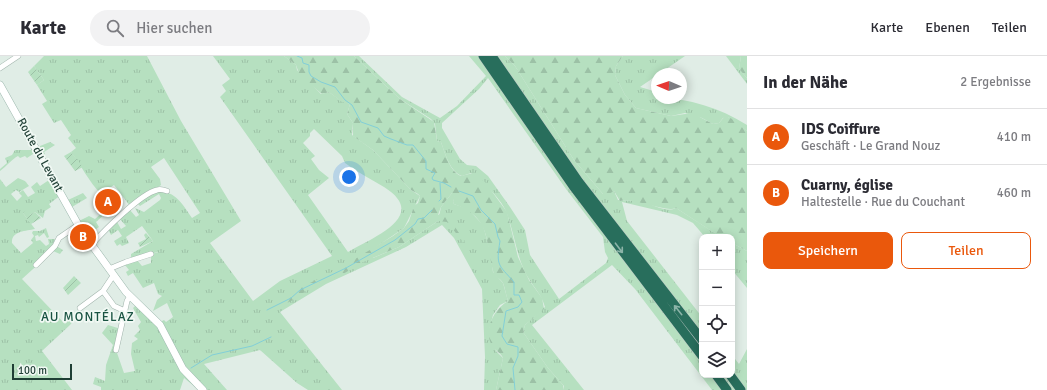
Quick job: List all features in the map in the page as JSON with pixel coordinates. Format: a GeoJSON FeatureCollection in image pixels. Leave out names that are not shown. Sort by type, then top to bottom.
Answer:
{"type":"FeatureCollection","features":[{"type":"Feature","properties":{"kind":"highway"},"geometry":{"type":"LineString","coordinates":[[483,56],[565,176],[699,352]]}},
{"type":"Feature","properties":{"kind":"highway"},"geometry":{"type":"LineString","coordinates":[[492,56],[579,182],[699,336]]}},
{"type":"Feature","properties":{"kind":"highway"},"geometry":{"type":"LineString","coordinates":[[718,378],[727,390]]}},
{"type":"Feature","properties":{"kind":"highway"},"geometry":{"type":"LineString","coordinates":[[732,378],[741,390]]}},
{"type":"Feature","properties":{"kind":"street"},"geometry":{"type":"LineString","coordinates":[[0,68],[18,56]]}},
{"type":"Feature","properties":{"kind":"street","name":"Route du Levant"},"geometry":{"type":"LineString","coordinates":[[0,85],[78,226],[130,296],[158,323],[183,369],[203,390]]}},
{"type":"Feature","properties":{"kind":"street"},"geometry":{"type":"LineString","coordinates":[[91,245],[119,217],[145,197],[157,190],[167,191]]}},
{"type":"Feature","properties":{"kind":"street"},"geometry":{"type":"LineString","coordinates":[[36,265],[55,246],[59,238],[78,226]]}},
{"type":"Feature","properties":{"kind":"street"},"geometry":{"type":"LineString","coordinates":[[109,269],[151,254]]}},
{"type":"Feature","properties":{"kind":"street"},"geometry":{"type":"LineString","coordinates":[[80,308],[102,291],[114,276]]}},
{"type":"Feature","properties":{"kind":"street"},"geometry":{"type":"LineString","coordinates":[[102,291],[115,308],[125,311]]}},
{"type":"Feature","properties":{"kind":"street"},"geometry":{"type":"LineString","coordinates":[[116,350],[130,296]]}},
{"type":"Feature","properties":{"kind":"green space"},"geometry":{"type":"Polygon","coordinates":[[[44,56],[147,56],[181,121],[241,221],[210,243],[253,301],[280,281],[332,256],[220,97],[226,91],[222,85],[230,79],[213,56],[284,56],[296,65],[297,70],[321,94],[329,92],[340,100],[350,104],[347,114],[353,123],[352,135],[373,150],[411,190],[420,196],[404,228],[370,251],[373,258],[399,247],[438,221],[441,207],[452,193],[456,193],[453,202],[454,204],[468,209],[483,225],[490,251],[493,272],[503,283],[508,301],[500,305],[493,315],[489,330],[496,351],[503,358],[496,390],[484,390],[485,357],[482,289],[454,238],[442,225],[406,247],[326,284],[280,312],[342,390],[308,390],[297,383],[260,350],[204,364],[227,390],[199,390],[184,378],[180,390],[101,390],[101,387],[93,384],[95,377],[105,381],[106,365],[113,345],[102,333],[108,325],[121,329],[116,350],[124,373],[135,371],[131,354],[132,343],[138,339],[134,336],[140,330],[138,326],[141,322],[133,308],[138,303],[158,323],[164,320],[166,322],[173,317],[167,303],[153,311],[157,300],[162,296],[158,294],[154,283],[143,288],[133,273],[128,276],[126,272],[129,270],[125,265],[137,260],[142,266],[151,263],[151,254],[163,251],[131,258],[131,254],[153,241],[142,226],[126,237],[129,243],[122,246],[120,244],[117,246],[114,241],[122,236],[118,230],[111,235],[108,229],[116,220],[121,229],[126,226],[119,218],[130,210],[136,217],[139,215],[135,208],[144,212],[160,200],[161,198],[159,194],[140,206],[137,203],[157,190],[169,193],[178,199],[192,218],[200,213],[164,158],[151,167],[160,179],[161,185],[130,206],[114,185],[101,194],[71,152],[76,148],[68,138],[71,135],[61,120],[54,123],[42,104],[47,101],[37,85],[44,80],[34,66],[44,56]],[[314,129],[303,143],[315,156],[311,159],[319,170],[329,178],[308,195],[348,252],[371,240],[393,225],[399,216],[401,207],[397,198],[384,187],[345,163],[342,156],[314,129]]]}},
{"type":"Feature","properties":{"kind":"green space"},"geometry":{"type":"Polygon","coordinates":[[[284,56],[354,56],[400,99],[434,122],[437,141],[441,142],[448,162],[457,174],[461,176],[473,173],[485,182],[507,212],[518,257],[529,280],[542,298],[544,309],[525,325],[523,332],[548,368],[563,385],[564,390],[496,390],[503,358],[493,347],[490,341],[489,328],[498,309],[508,301],[503,283],[494,273],[484,230],[475,216],[454,204],[455,193],[452,193],[441,207],[438,215],[442,213],[455,227],[465,242],[464,243],[447,222],[438,221],[399,247],[363,262],[343,274],[319,283],[304,292],[301,296],[277,308],[275,312],[266,313],[296,290],[340,268],[404,228],[409,221],[414,206],[418,203],[420,196],[411,190],[373,150],[353,136],[353,123],[347,114],[350,104],[342,102],[329,92],[322,94],[300,76],[296,65],[284,56]]]}},
{"type":"Feature","properties":{"kind":"green space"},"geometry":{"type":"Polygon","coordinates":[[[354,56],[359,56],[402,97],[440,118],[457,106],[486,76],[469,56],[505,56],[515,66],[574,160],[603,194],[614,191],[618,200],[641,201],[659,208],[676,208],[716,234],[702,234],[693,223],[677,215],[622,202],[627,221],[699,313],[699,373],[635,289],[612,265],[532,325],[584,390],[564,390],[564,386],[548,368],[523,332],[525,325],[545,307],[541,297],[524,270],[505,209],[492,191],[471,173],[462,176],[454,171],[448,162],[441,142],[437,141],[435,124],[431,119],[400,99],[354,56]],[[488,78],[479,89],[442,123],[442,128],[460,159],[467,165],[476,166],[488,176],[510,207],[525,230],[530,255],[559,299],[606,263],[608,258],[605,252],[603,237],[566,189],[488,78]]]}},
{"type":"Feature","properties":{"kind":"green space"},"geometry":{"type":"Polygon","coordinates":[[[505,56],[623,56],[616,66],[615,75],[625,95],[636,108],[671,116],[692,113],[713,124],[719,123],[725,116],[731,118],[739,124],[747,131],[747,251],[735,245],[735,234],[716,234],[676,208],[665,209],[635,202],[620,201],[614,191],[607,195],[603,194],[574,160],[515,66],[505,56]]]}},
{"type":"Feature","properties":{"kind":"green space"},"geometry":{"type":"Polygon","coordinates":[[[623,56],[685,56],[668,68],[651,68],[651,79],[640,87],[651,90],[651,104],[687,104],[687,101],[704,105],[737,119],[747,125],[747,131],[728,117],[723,118],[719,123],[713,124],[702,118],[685,113],[671,116],[636,108],[625,95],[615,75],[616,66],[623,56]]]}},
{"type":"Feature","properties":{"kind":"green space"},"geometry":{"type":"Polygon","coordinates":[[[726,56],[741,56],[739,69],[747,78],[747,84],[726,56]]]}},
{"type":"Feature","properties":{"kind":"green space"},"geometry":{"type":"Polygon","coordinates":[[[741,56],[747,56],[747,78],[739,69],[741,56]]]}},
{"type":"Feature","properties":{"kind":"green space"},"geometry":{"type":"Polygon","coordinates":[[[34,66],[44,80],[37,85],[28,72],[34,66]]]}},
{"type":"Feature","properties":{"kind":"green space"},"geometry":{"type":"Polygon","coordinates":[[[50,142],[55,145],[44,152],[45,154],[43,156],[39,149],[40,146],[50,142]]]}},
{"type":"Feature","properties":{"kind":"green space"},"geometry":{"type":"Polygon","coordinates":[[[31,146],[36,152],[27,158],[25,156],[20,158],[18,156],[0,171],[0,169],[7,163],[5,158],[12,155],[15,150],[31,150],[31,146]]]}},
{"type":"Feature","properties":{"kind":"green space"},"geometry":{"type":"Polygon","coordinates":[[[71,152],[83,167],[75,171],[64,156],[71,152]]]}},
{"type":"Feature","properties":{"kind":"green space"},"geometry":{"type":"Polygon","coordinates":[[[49,173],[61,195],[49,204],[51,207],[45,211],[43,218],[35,212],[30,215],[23,213],[35,229],[16,234],[12,239],[12,243],[21,253],[33,243],[31,240],[34,236],[32,233],[33,231],[40,231],[46,228],[49,237],[47,238],[44,233],[39,237],[38,235],[35,236],[36,241],[40,240],[46,246],[49,244],[48,239],[55,239],[53,244],[63,250],[60,254],[53,251],[22,279],[65,324],[80,308],[82,310],[70,325],[42,351],[72,390],[0,390],[0,179],[6,187],[18,178],[25,181],[29,186],[19,192],[16,190],[11,194],[17,201],[22,196],[19,193],[23,190],[28,197],[35,193],[31,187],[37,182],[40,186],[49,180],[46,175],[49,173]]]}},
{"type":"Feature","properties":{"kind":"green space"},"geometry":{"type":"Polygon","coordinates":[[[83,193],[87,198],[72,207],[68,200],[83,193]]]}},
{"type":"Feature","properties":{"kind":"green space"},"geometry":{"type":"Polygon","coordinates":[[[103,201],[106,209],[101,215],[98,210],[100,208],[98,205],[103,201]]]}},
{"type":"Feature","properties":{"kind":"green space"},"geometry":{"type":"Polygon","coordinates":[[[106,209],[107,212],[96,222],[99,227],[89,234],[94,240],[92,241],[85,231],[91,228],[88,222],[81,226],[79,221],[89,216],[95,219],[106,209]]]}},
{"type":"Feature","properties":{"kind":"green space"},"geometry":{"type":"Polygon","coordinates":[[[27,210],[30,215],[35,212],[41,218],[31,224],[23,213],[27,210]]]}},
{"type":"Feature","properties":{"kind":"green space"},"geometry":{"type":"Polygon","coordinates":[[[146,233],[153,241],[140,247],[138,243],[146,239],[144,235],[146,233]]]}},
{"type":"Feature","properties":{"kind":"green space"},"geometry":{"type":"Polygon","coordinates":[[[735,245],[747,251],[747,288],[735,274],[735,245]]]}},
{"type":"Feature","properties":{"kind":"green space"},"geometry":{"type":"Polygon","coordinates":[[[74,276],[81,283],[68,295],[63,288],[74,276]]]}},
{"type":"Feature","properties":{"kind":"green space"},"geometry":{"type":"Polygon","coordinates":[[[747,349],[747,390],[712,390],[703,378],[735,378],[735,359],[739,364],[747,349]]]}},
{"type":"Feature","properties":{"kind":"waterway"},"geometry":{"type":"LineString","coordinates":[[297,56],[302,58],[303,63],[309,65],[309,72],[311,76],[321,82],[335,87],[345,100],[352,105],[361,122],[378,128],[384,136],[407,145],[413,145],[426,161],[426,169],[435,173],[432,178],[433,180],[451,187]]}},
{"type":"Feature","properties":{"kind":"waterway"},"geometry":{"type":"LineString","coordinates":[[439,201],[441,199],[440,183]]}},
{"type":"Feature","properties":{"kind":"waterway"},"geometry":{"type":"LineString","coordinates":[[459,191],[473,196],[481,210],[495,224],[500,241],[498,260],[501,268],[514,282],[514,295],[519,295],[522,302],[518,307],[506,311],[502,336],[507,344],[518,347],[518,356],[513,368],[515,390]]}},
{"type":"Feature","properties":{"kind":"waterway"},"geometry":{"type":"LineString","coordinates":[[267,310],[291,298],[300,290],[346,268],[395,240],[415,224],[418,219],[424,218],[432,210]]}},
{"type":"Feature","properties":{"kind":"waterway"},"geometry":{"type":"LineString","coordinates":[[191,368],[212,355],[252,346],[271,337]]}},
{"type":"Feature","properties":{"kind":"place","name":"IDS Coiffure"},"geometry":{"type":"Point","coordinates":[108,202]}},
{"type":"Feature","properties":{"kind":"place","name":"Cuarny, église"},"geometry":{"type":"Point","coordinates":[83,237]}},
{"type":"Feature","properties":{"kind":"district","name":"AU MONTÉLAZ"},"geometry":{"type":"Point","coordinates":[88,317]}}]}
